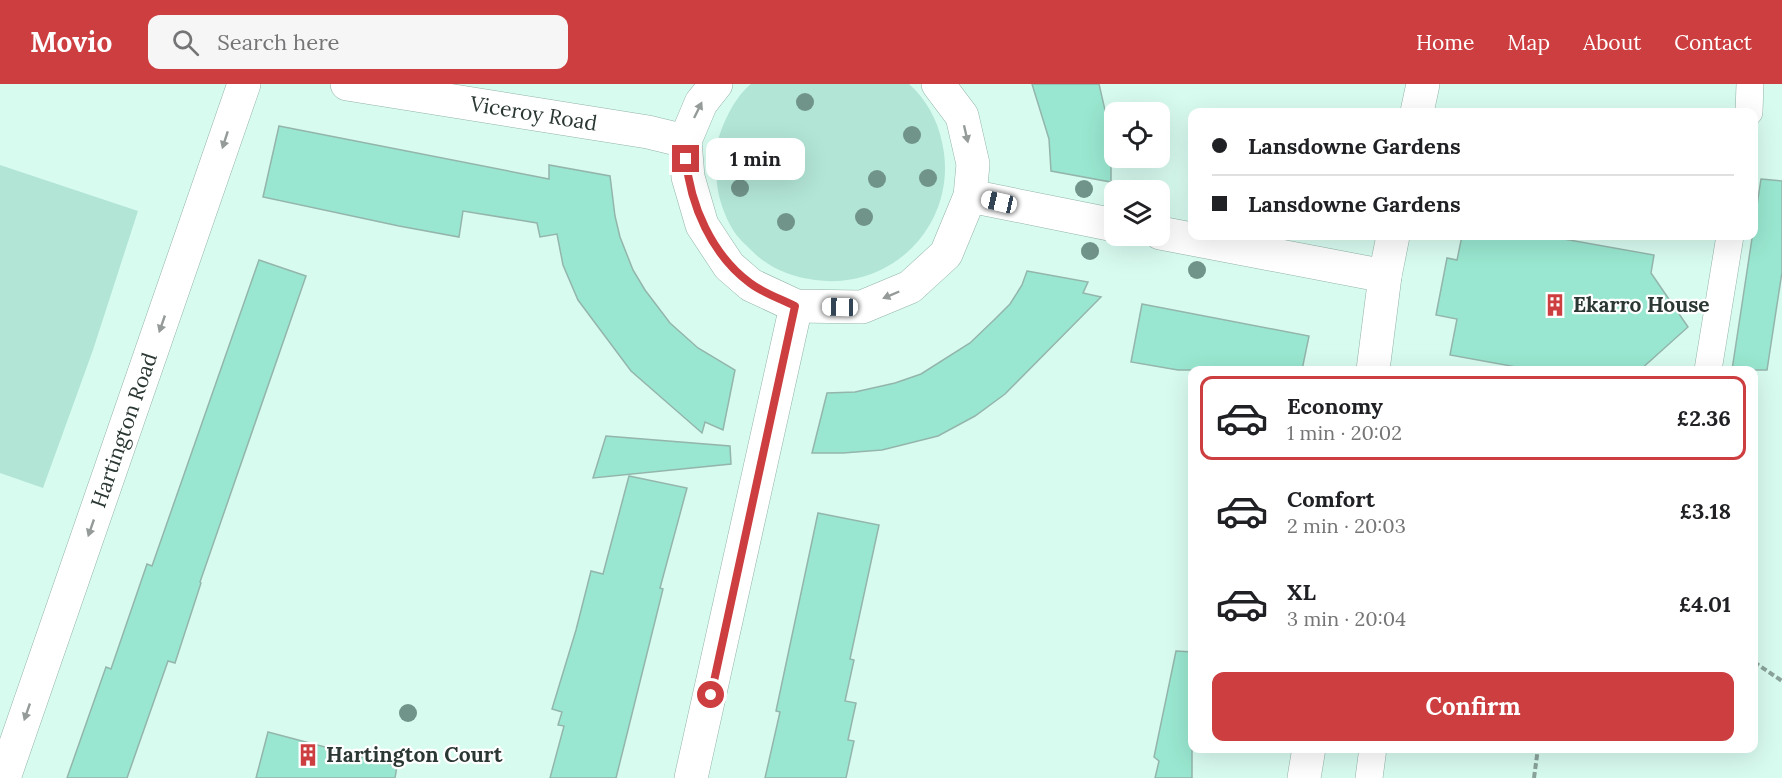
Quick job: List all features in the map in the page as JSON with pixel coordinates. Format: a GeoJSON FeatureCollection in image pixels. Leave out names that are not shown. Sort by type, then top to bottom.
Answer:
{"type":"FeatureCollection","features":[{"type":"Feature","properties":{"kind":"street","name":"Hartington Road"},"geometry":{"type":"LineString","coordinates":[[4,778],[244,84]]}},
{"type":"Feature","properties":{"kind":"street","name":"Viceroy Road"},"geometry":{"type":"LineString","coordinates":[[347,84],[648,132],[685,141]]}},
{"type":"Feature","properties":{"kind":"street"},"geometry":{"type":"LineString","coordinates":[[716,84],[701,103],[685,141],[688,177],[702,225],[729,266],[751,285],[795,306],[862,307],[910,287],[946,254],[970,196],[973,164],[962,116],[938,84]]}},
{"type":"Feature","properties":{"kind":"street"},"geometry":{"type":"LineString","coordinates":[[1418,108],[1423,84]]}},
{"type":"Feature","properties":{"kind":"street"},"geometry":{"type":"LineString","coordinates":[[970,196],[1104,223]]}},
{"type":"Feature","properties":{"kind":"street"},"geometry":{"type":"LineString","coordinates":[[1170,235],[1188,238]]}},
{"type":"Feature","properties":{"kind":"street"},"geometry":{"type":"LineString","coordinates":[[1197,240],[1385,276]]}},
{"type":"Feature","properties":{"kind":"street"},"geometry":{"type":"LineString","coordinates":[[1374,366],[1385,276],[1392,240]]}},
{"type":"Feature","properties":{"kind":"street"},"geometry":{"type":"LineString","coordinates":[[692,778],[795,306]]}},
{"type":"Feature","properties":{"kind":"street"},"geometry":{"type":"LineString","coordinates":[[1304,778],[1309,753]]}},
{"type":"Feature","properties":{"kind":"lane"},"geometry":{"type":"LineString","coordinates":[[1749,108],[1750,84]]}},
{"type":"Feature","properties":{"kind":"lane"},"geometry":{"type":"LineString","coordinates":[[1709,366],[1729,240]]}},
{"type":"Feature","properties":{"kind":"lane"},"geometry":{"type":"LineString","coordinates":[[1369,778],[1373,753]]}},
{"type":"Feature","properties":{"kind":"path"},"geometry":{"type":"LineString","coordinates":[[1758,665],[1782,681]]}},
{"type":"Feature","properties":{"kind":"path"},"geometry":{"type":"LineString","coordinates":[[1534,778],[1537,753]]}},
{"type":"Feature","properties":{"kind":"green space"},"geometry":{"type":"Polygon","coordinates":[[[751,84],[909,84],[926,103],[937,125],[942,142],[945,171],[941,198],[931,223],[915,244],[895,262],[871,274],[844,280],[815,280],[797,277],[772,267],[751,250],[735,233],[725,213],[719,195],[715,162],[716,147],[727,117],[738,98],[751,84]]]}},
{"type":"Feature","properties":{"kind":"green space"},"geometry":{"type":"Polygon","coordinates":[[[0,165],[138,211],[93,350],[43,488],[0,473],[0,165]]]}},
{"type":"Feature","properties":{"kind":"building"},"geometry":{"type":"Polygon","coordinates":[[[1032,84],[1099,84],[1104,106],[1104,168],[1111,168],[1111,180],[1051,171],[1049,139],[1032,84]]]}},
{"type":"Feature","properties":{"kind":"building"},"geometry":{"type":"Polygon","coordinates":[[[279,126],[549,179],[549,165],[610,176],[620,237],[633,270],[645,290],[670,323],[698,348],[735,370],[723,430],[705,422],[702,433],[631,371],[578,300],[563,265],[557,234],[540,237],[537,223],[463,211],[459,237],[263,197],[279,126]]]}},
{"type":"Feature","properties":{"kind":"building"},"geometry":{"type":"Polygon","coordinates":[[[1761,179],[1782,181],[1782,272],[1767,370],[1758,370],[1758,366],[1733,366],[1752,240],[1758,240],[1758,199],[1761,179]]]}},
{"type":"Feature","properties":{"kind":"building","name":"Ekarro House"},"geometry":{"type":"Polygon","coordinates":[[[1461,240],[1570,240],[1654,255],[1651,273],[1688,327],[1644,366],[1511,366],[1450,355],[1457,319],[1436,315],[1447,258],[1457,260],[1461,240]]]}},
{"type":"Feature","properties":{"kind":"building"},"geometry":{"type":"Polygon","coordinates":[[[259,260],[306,276],[200,582],[175,663],[168,661],[127,778],[67,778],[106,667],[111,669],[147,564],[152,566],[259,260]]]}},
{"type":"Feature","properties":{"kind":"building"},"geometry":{"type":"Polygon","coordinates":[[[1027,271],[1088,282],[1083,293],[1101,297],[1005,394],[975,416],[938,436],[882,450],[812,453],[827,393],[855,392],[895,383],[921,374],[970,343],[995,319],[1010,304],[1022,285],[1027,271]]]}},
{"type":"Feature","properties":{"kind":"building"},"geometry":{"type":"Polygon","coordinates":[[[1142,304],[1309,336],[1303,366],[1188,366],[1188,370],[1178,370],[1131,362],[1142,304]]]}},
{"type":"Feature","properties":{"kind":"building"},"geometry":{"type":"Polygon","coordinates":[[[606,436],[730,446],[731,464],[593,478],[606,436]]]}},
{"type":"Feature","properties":{"kind":"building"},"geometry":{"type":"Polygon","coordinates":[[[629,476],[687,488],[660,588],[663,589],[616,778],[550,778],[564,726],[558,725],[562,712],[552,709],[591,571],[603,574],[629,476]]]}},
{"type":"Feature","properties":{"kind":"building"},"geometry":{"type":"Polygon","coordinates":[[[818,513],[879,525],[850,659],[854,660],[845,701],[856,703],[848,740],[854,741],[846,778],[765,778],[780,712],[776,711],[818,513]]]}},
{"type":"Feature","properties":{"kind":"building"},"geometry":{"type":"Polygon","coordinates":[[[1176,651],[1188,652],[1188,753],[1192,753],[1192,778],[1155,778],[1159,761],[1154,757],[1176,651]]]}},
{"type":"Feature","properties":{"kind":"building","name":"Hartington Court"},"geometry":{"type":"Polygon","coordinates":[[[268,732],[397,766],[395,778],[256,778],[268,732]]]}},
{"type":"Feature","properties":{"kind":"place","name":"Ekarro House"},"geometry":{"type":"Point","coordinates":[1555,305]}},
{"type":"Feature","properties":{"kind":"place","name":"Hartington Court"},"geometry":{"type":"Point","coordinates":[308,755]}},
{"type":"Feature","properties":{"kind":"route"},"geometry":{"type":"LineString","coordinates":[[686,159],[688,177],[702,225],[729,266],[751,285],[795,306],[711,695]]}}]}
